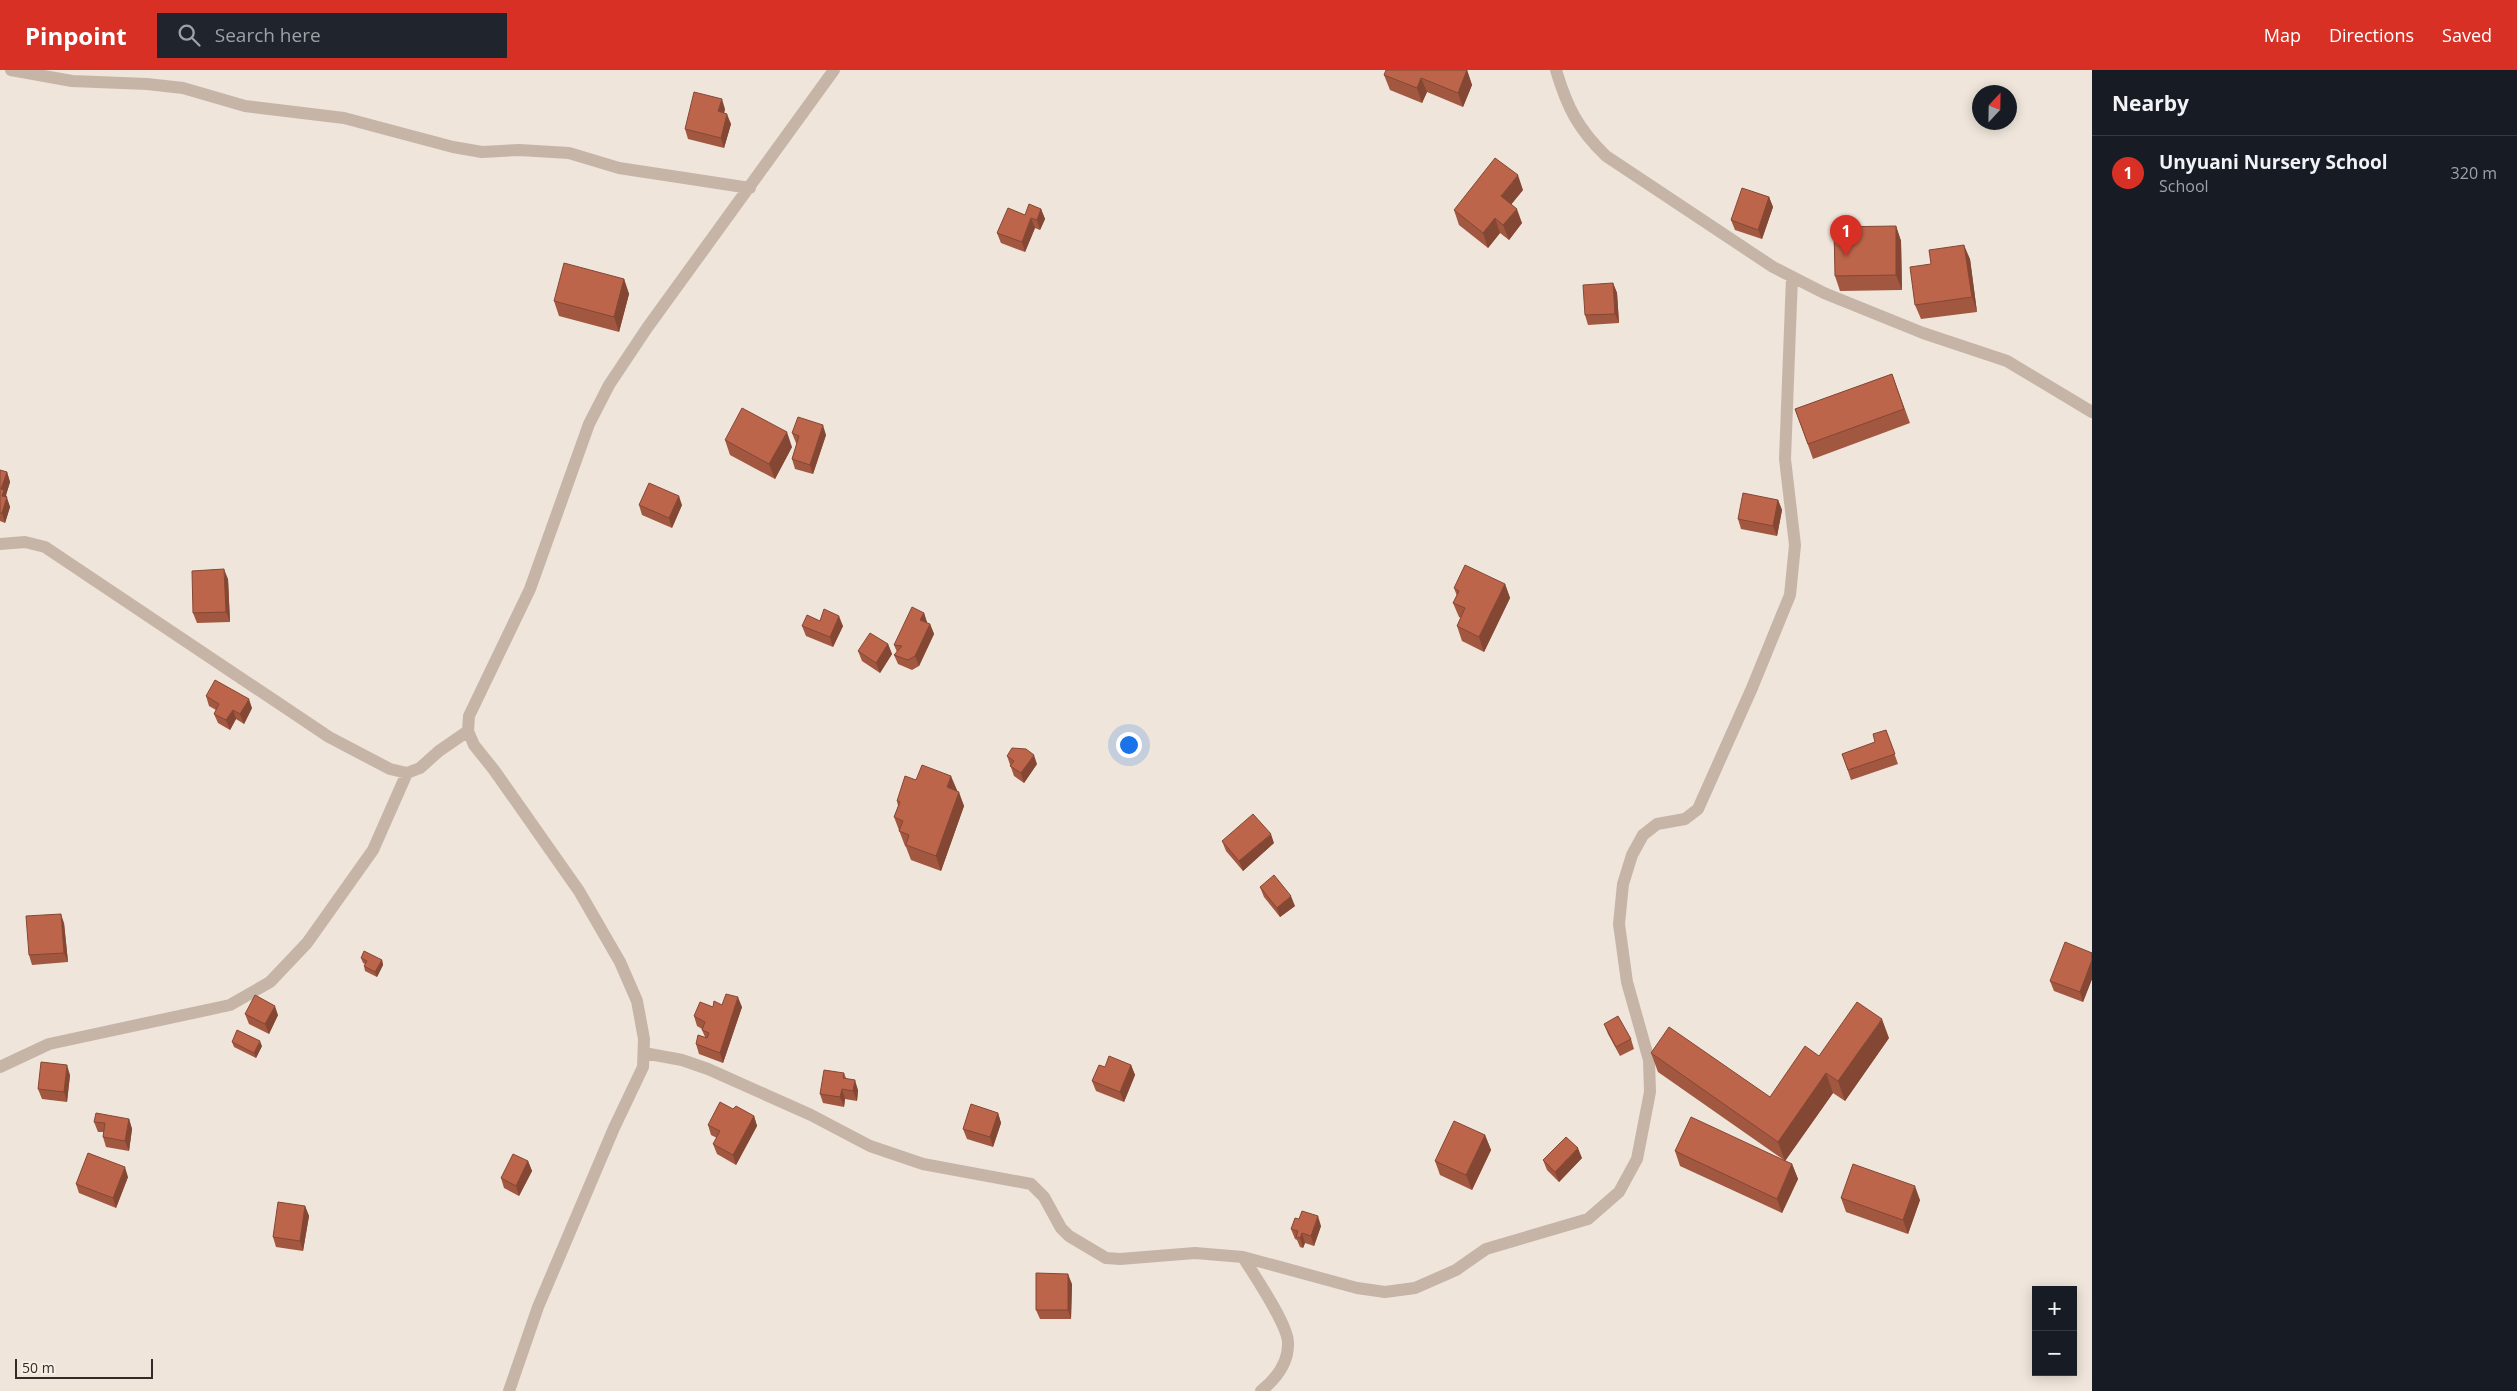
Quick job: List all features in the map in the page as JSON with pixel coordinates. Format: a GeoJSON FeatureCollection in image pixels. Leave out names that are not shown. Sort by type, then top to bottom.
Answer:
{"type":"FeatureCollection","features":[{"type":"Feature","properties":{"kind":"street"},"geometry":{"type":"LineString","coordinates":[[11,70],[72,81],[147,84],[182,88],[245,106],[344,118],[454,147],[482,152],[519,150],[569,154],[619,168],[750,188]]}},
{"type":"Feature","properties":{"kind":"street"},"geometry":{"type":"LineString","coordinates":[[509,1391],[538,1307],[614,1128],[643,1067],[644,1039],[637,1001],[620,962],[579,890],[494,770],[474,745],[468,731],[469,716],[530,589],[589,424],[609,385],[646,328],[750,188],[834,70]]}},
{"type":"Feature","properties":{"kind":"street"},"geometry":{"type":"LineString","coordinates":[[1556,70],[1566,101],[1587,138],[1606,156],[1704,223],[1792,277],[1824,293],[1923,333],[2006,361],[2092,412]]}},
{"type":"Feature","properties":{"kind":"street"},"geometry":{"type":"LineString","coordinates":[[644,1053],[682,1060],[708,1069],[811,1115],[870,1146],[923,1164],[1031,1184],[1044,1196],[1061,1228],[1069,1236],[1106,1258],[1120,1259],[1195,1252],[1243,1257],[1357,1288],[1385,1292],[1415,1288],[1456,1270],[1486,1250],[1588,1219],[1620,1192],[1637,1159],[1650,1092],[1649,1060],[1627,982],[1619,924],[1622,884],[1632,854],[1643,836],[1657,824],[1685,819],[1698,809],[1752,688],[1790,595],[1795,545],[1785,459],[1792,277]]}},
{"type":"Feature","properties":{"kind":"street"},"geometry":{"type":"LineString","coordinates":[[0,544],[24,542],[46,547],[329,738],[390,769],[407,773],[420,768],[439,751],[468,731]]}},
{"type":"Feature","properties":{"kind":"street"},"geometry":{"type":"LineString","coordinates":[[0,1067],[49,1044],[230,1005],[270,982],[307,943],[373,850],[407,773]]}},
{"type":"Feature","properties":{"kind":"street"},"geometry":{"type":"LineString","coordinates":[[1243,1257],[1281,1323],[1288,1340],[1287,1355],[1272,1382],[1261,1391]]}},
{"type":"Feature","properties":{"kind":"building"},"geometry":{"type":"Polygon","coordinates":[[[1386,70],[1467,70],[1458,93],[1421,78],[1417,88],[1384,75],[1386,70]]]}},
{"type":"Feature","properties":{"kind":"building"},"geometry":{"type":"Polygon","coordinates":[[[694,92],[722,99],[718,111],[727,114],[721,138],[685,129],[694,92]]]}},
{"type":"Feature","properties":{"kind":"building"},"geometry":{"type":"Polygon","coordinates":[[[1495,158],[1518,175],[1501,196],[1517,209],[1503,225],[1495,218],[1483,233],[1454,210],[1495,158]]]}},
{"type":"Feature","properties":{"kind":"building"},"geometry":{"type":"Polygon","coordinates":[[[1742,188],[1769,197],[1758,230],[1731,220],[1742,188]]]}},
{"type":"Feature","properties":{"kind":"building"},"geometry":{"type":"Polygon","coordinates":[[[1029,204],[1041,209],[1037,220],[1031,218],[1022,242],[997,233],[1008,208],[1025,215],[1029,204]]]}},
{"type":"Feature","properties":{"kind":"building"},"geometry":{"type":"Polygon","coordinates":[[[1896,226],[1896,275],[1835,276],[1834,227],[1896,226]]]}},
{"type":"Feature","properties":{"kind":"building"},"geometry":{"type":"Polygon","coordinates":[[[1964,245],[1972,297],[1915,305],[1910,267],[1931,264],[1929,250],[1964,245]]]}},
{"type":"Feature","properties":{"kind":"building"},"geometry":{"type":"Polygon","coordinates":[[[564,263],[624,279],[614,317],[554,301],[564,263]]]}},
{"type":"Feature","properties":{"kind":"building"},"geometry":{"type":"Polygon","coordinates":[[[1613,283],[1615,314],[1585,315],[1583,285],[1613,283]]]}},
{"type":"Feature","properties":{"kind":"building"},"geometry":{"type":"Polygon","coordinates":[[[1892,374],[1904,409],[1808,444],[1795,409],[1892,374]]]}},
{"type":"Feature","properties":{"kind":"building"},"geometry":{"type":"Polygon","coordinates":[[[742,408],[787,432],[769,464],[725,440],[742,408]]]}},
{"type":"Feature","properties":{"kind":"building"},"geometry":{"type":"Polygon","coordinates":[[[798,417],[823,425],[810,465],[792,459],[799,436],[792,433],[798,417]]]}},
{"type":"Feature","properties":{"kind":"building"},"geometry":{"type":"Polygon","coordinates":[[[0,470],[7,472],[1,489],[4,490],[2,496],[7,497],[2,513],[0,513],[0,470]]]}},
{"type":"Feature","properties":{"kind":"building"},"geometry":{"type":"Polygon","coordinates":[[[649,483],[679,496],[669,518],[639,505],[649,483]]]}},
{"type":"Feature","properties":{"kind":"building"},"geometry":{"type":"Polygon","coordinates":[[[1743,493],[1778,500],[1773,526],[1738,519],[1743,493]]]}},
{"type":"Feature","properties":{"kind":"building"},"geometry":{"type":"Polygon","coordinates":[[[1465,565],[1505,584],[1479,637],[1457,626],[1465,608],[1453,603],[1459,591],[1454,588],[1465,565]]]}},
{"type":"Feature","properties":{"kind":"building"},"geometry":{"type":"Polygon","coordinates":[[[224,569],[226,612],[193,613],[192,571],[224,569]]]}},
{"type":"Feature","properties":{"kind":"building"},"geometry":{"type":"Polygon","coordinates":[[[912,607],[924,613],[920,620],[930,624],[915,656],[908,660],[894,655],[902,646],[894,645],[912,607]]]}},
{"type":"Feature","properties":{"kind":"building"},"geometry":{"type":"Polygon","coordinates":[[[824,609],[839,616],[830,637],[802,626],[807,615],[820,621],[824,609]]]}},
{"type":"Feature","properties":{"kind":"building"},"geometry":{"type":"Polygon","coordinates":[[[870,633],[888,644],[876,663],[858,651],[870,633]]]}},
{"type":"Feature","properties":{"kind":"building"},"geometry":{"type":"Polygon","coordinates":[[[215,680],[249,699],[240,714],[233,710],[226,720],[214,714],[219,704],[206,696],[215,680]]]}},
{"type":"Feature","properties":{"kind":"building"},"geometry":{"type":"Polygon","coordinates":[[[1886,730],[1895,754],[1848,770],[1842,754],[1875,742],[1873,734],[1886,730]]]}},
{"type":"Feature","properties":{"kind":"building"},"geometry":{"type":"Polygon","coordinates":[[[1012,748],[1026,749],[1034,755],[1021,773],[1010,766],[1014,761],[1007,756],[1012,748]]]}},
{"type":"Feature","properties":{"kind":"building"},"geometry":{"type":"Polygon","coordinates":[[[922,765],[951,776],[947,787],[959,792],[936,856],[906,845],[909,835],[899,831],[903,821],[894,817],[900,802],[897,801],[905,776],[916,780],[922,765]]]}},
{"type":"Feature","properties":{"kind":"building"},"geometry":{"type":"Polygon","coordinates":[[[1253,814],[1271,834],[1239,861],[1222,841],[1253,814]]]}},
{"type":"Feature","properties":{"kind":"building"},"geometry":{"type":"Polygon","coordinates":[[[1274,875],[1291,896],[1277,908],[1260,887],[1274,875]]]}},
{"type":"Feature","properties":{"kind":"building"},"geometry":{"type":"Polygon","coordinates":[[[61,914],[64,953],[29,955],[26,916],[61,914]]]}},
{"type":"Feature","properties":{"kind":"building"},"geometry":{"type":"Polygon","coordinates":[[[2065,942],[2092,953],[2092,960],[2080,992],[2050,981],[2065,942]]]}},
{"type":"Feature","properties":{"kind":"building"},"geometry":{"type":"Polygon","coordinates":[[[364,951],[382,960],[375,972],[364,966],[367,961],[361,958],[364,951]]]}},
{"type":"Feature","properties":{"kind":"building"},"geometry":{"type":"Polygon","coordinates":[[[726,994],[738,997],[720,1053],[696,1044],[698,1035],[707,1038],[709,1033],[702,1030],[705,1022],[694,1016],[700,1002],[713,1007],[714,1001],[722,1005],[726,994]]]}},
{"type":"Feature","properties":{"kind":"building"},"geometry":{"type":"Polygon","coordinates":[[[255,995],[275,1006],[265,1024],[245,1014],[255,995]]]}},
{"type":"Feature","properties":{"kind":"building"},"geometry":{"type":"Polygon","coordinates":[[[1857,1002],[1882,1019],[1838,1081],[1826,1073],[1778,1142],[1651,1053],[1669,1027],[1770,1097],[1805,1046],[1819,1056],[1857,1002]]]}},
{"type":"Feature","properties":{"kind":"building"},"geometry":{"type":"Polygon","coordinates":[[[1618,1016],[1631,1039],[1616,1047],[1604,1024],[1618,1016]]]}},
{"type":"Feature","properties":{"kind":"building"},"geometry":{"type":"Polygon","coordinates":[[[237,1030],[260,1041],[254,1053],[232,1042],[237,1030]]]}},
{"type":"Feature","properties":{"kind":"building"},"geometry":{"type":"Polygon","coordinates":[[[1109,1056],[1131,1065],[1120,1092],[1092,1081],[1099,1065],[1105,1067],[1109,1056]]]}},
{"type":"Feature","properties":{"kind":"building"},"geometry":{"type":"Polygon","coordinates":[[[41,1062],[67,1065],[64,1092],[38,1089],[41,1062]]]}},
{"type":"Feature","properties":{"kind":"building"},"geometry":{"type":"Polygon","coordinates":[[[824,1070],[844,1073],[843,1078],[855,1080],[853,1091],[842,1089],[840,1097],[820,1094],[824,1070]]]}},
{"type":"Feature","properties":{"kind":"building"},"geometry":{"type":"Polygon","coordinates":[[[720,1102],[733,1109],[736,1106],[754,1116],[733,1155],[713,1144],[720,1131],[708,1125],[720,1102]]]}},
{"type":"Feature","properties":{"kind":"building"},"geometry":{"type":"Polygon","coordinates":[[[971,1104],[998,1113],[990,1137],[963,1129],[971,1104]]]}},
{"type":"Feature","properties":{"kind":"building"},"geometry":{"type":"Polygon","coordinates":[[[96,1113],[129,1119],[125,1141],[103,1137],[105,1123],[94,1122],[96,1113]]]}},
{"type":"Feature","properties":{"kind":"building"},"geometry":{"type":"Polygon","coordinates":[[[1691,1117],[1792,1164],[1777,1199],[1675,1151],[1691,1117]]]}},
{"type":"Feature","properties":{"kind":"building"},"geometry":{"type":"Polygon","coordinates":[[[1454,1121],[1485,1135],[1466,1175],[1435,1161],[1454,1121]]]}},
{"type":"Feature","properties":{"kind":"building"},"geometry":{"type":"Polygon","coordinates":[[[1566,1137],[1578,1148],[1555,1172],[1543,1160],[1566,1137]]]}},
{"type":"Feature","properties":{"kind":"building"},"geometry":{"type":"Polygon","coordinates":[[[88,1153],[125,1167],[113,1198],[76,1184],[88,1153]]]}},
{"type":"Feature","properties":{"kind":"building"},"geometry":{"type":"Polygon","coordinates":[[[513,1154],[528,1161],[516,1186],[501,1178],[513,1154]]]}},
{"type":"Feature","properties":{"kind":"building"},"geometry":{"type":"Polygon","coordinates":[[[1853,1164],[1915,1186],[1903,1220],[1841,1198],[1853,1164]]]}},
{"type":"Feature","properties":{"kind":"building"},"geometry":{"type":"Polygon","coordinates":[[[278,1202],[305,1206],[300,1241],[273,1237],[278,1202]]]}},
{"type":"Feature","properties":{"kind":"building"},"geometry":{"type":"Polygon","coordinates":[[[1302,1211],[1318,1216],[1311,1236],[1302,1233],[1300,1238],[1296,1237],[1298,1231],[1291,1229],[1295,1218],[1299,1219],[1302,1211]]]}},
{"type":"Feature","properties":{"kind":"building"},"geometry":{"type":"Polygon","coordinates":[[[1036,1273],[1068,1274],[1068,1310],[1036,1310],[1036,1273]]]}},
{"type":"Feature","properties":{"kind":"place","name":"Unyuani Nursery School"},"geometry":{"type":"Point","coordinates":[1846,256]}}]}
